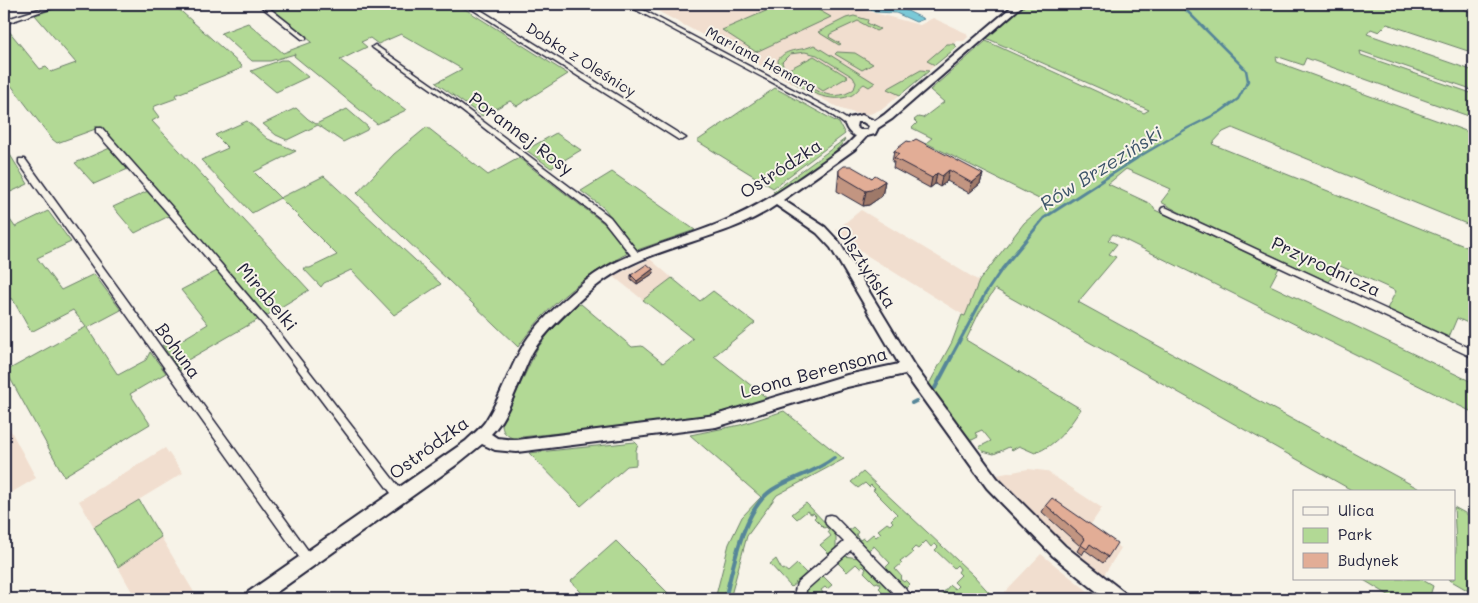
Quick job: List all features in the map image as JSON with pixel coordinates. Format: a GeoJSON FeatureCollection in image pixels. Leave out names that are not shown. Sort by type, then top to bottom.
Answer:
{"type":"FeatureCollection","features":[{"type":"Feature","properties":{"kind":"street"},"geometry":{"type":"LineString","coordinates":[[4,22],[60,4]]}},
{"type":"Feature","properties":{"kind":"street"},"geometry":{"type":"LineString","coordinates":[[261,4],[304,38]]}},
{"type":"Feature","properties":{"kind":"street","name":"Dobka z Oleśnicy"},"geometry":{"type":"LineString","coordinates":[[467,4],[682,138]]}},
{"type":"Feature","properties":{"kind":"street","name":"Mariana Hemara"},"geometry":{"type":"LineString","coordinates":[[628,4],[856,123]]}},
{"type":"Feature","properties":{"kind":"street"},"geometry":{"type":"LineString","coordinates":[[856,123],[872,122],[874,126],[888,117],[890,113],[1018,4]]}},
{"type":"Feature","properties":{"kind":"street","name":"Porannej Rosy"},"geometry":{"type":"LineString","coordinates":[[375,47],[459,106],[607,219],[637,258]]}},
{"type":"Feature","properties":{"kind":"street"},"geometry":{"type":"LineString","coordinates":[[856,123],[890,113]]}},
{"type":"Feature","properties":{"kind":"street"},"geometry":{"type":"LineString","coordinates":[[856,123],[864,134]]}},
{"type":"Feature","properties":{"kind":"street","name":"Ostródzka"},"geometry":{"type":"LineString","coordinates":[[846,149],[846,144],[856,123]]}},
{"type":"Feature","properties":{"kind":"street","name":"Ostródzka"},"geometry":{"type":"LineString","coordinates":[[253,599],[401,493],[462,452],[481,436],[498,414],[529,347],[541,331],[590,284],[614,268],[726,225],[776,200],[851,147],[864,134],[873,130],[874,126]]}},
{"type":"Feature","properties":{"kind":"street","name":"Mirabelki"},"geometry":{"type":"LineString","coordinates":[[99,130],[266,322],[395,490],[401,493]]}},
{"type":"Feature","properties":{"kind":"street","name":"Bohuna"},"geometry":{"type":"LineString","coordinates":[[22,161],[308,560]]}},
{"type":"Feature","properties":{"kind":"street","name":"Olsztyńska"},"geometry":{"type":"LineString","coordinates":[[776,200],[821,230],[835,245],[908,368]]}},
{"type":"Feature","properties":{"kind":"street","name":"Przyrodnicza"},"geometry":{"type":"LineString","coordinates":[[1164,210],[1474,354]]}},
{"type":"Feature","properties":{"kind":"street","name":"Leona Berensona"},"geometry":{"type":"LineString","coordinates":[[481,436],[495,444],[517,446],[687,426],[748,413],[847,381],[908,368],[1003,496],[1059,551],[1119,599]]}},
{"type":"Feature","properties":{"kind":"street"},"geometry":{"type":"LineString","coordinates":[[830,520],[907,599]]}},
{"type":"Feature","properties":{"kind":"street"},"geometry":{"type":"LineString","coordinates":[[799,599],[801,587],[852,542]]}},
{"type":"Feature","properties":{"kind":"shaded area"},"geometry":{"type":"Polygon","coordinates":[[[659,4],[863,4],[856,8],[920,25],[933,18],[966,33],[968,37],[964,41],[957,41],[954,44],[957,47],[884,108],[870,114],[854,113],[841,109],[650,7],[659,4]]]}},
{"type":"Feature","properties":{"kind":"shaded area"},"geometry":{"type":"Polygon","coordinates":[[[861,210],[979,281],[965,316],[842,240],[836,230],[861,210]]]}},
{"type":"Feature","properties":{"kind":"shaded area"},"geometry":{"type":"Polygon","coordinates":[[[650,259],[672,278],[643,300],[613,276],[650,259]]]}},
{"type":"Feature","properties":{"kind":"shaded area"},"geometry":{"type":"Polygon","coordinates":[[[4,418],[36,478],[4,497],[4,418]]]}},
{"type":"Feature","properties":{"kind":"shaded area"},"geometry":{"type":"Polygon","coordinates":[[[165,448],[183,473],[94,527],[79,501],[165,448]]]}},
{"type":"Feature","properties":{"kind":"shaded area"},"geometry":{"type":"Polygon","coordinates":[[[1028,469],[1046,471],[1102,508],[1089,527],[1121,548],[1104,575],[1057,536],[997,475],[1028,469]]]}},
{"type":"Feature","properties":{"kind":"shaded area"},"geometry":{"type":"Polygon","coordinates":[[[161,537],[198,599],[136,599],[118,567],[161,537]]]}},
{"type":"Feature","properties":{"kind":"shaded area"},"geometry":{"type":"Polygon","coordinates":[[[1041,554],[1098,599],[1000,599],[1041,554]]]}},
{"type":"Feature","properties":{"kind":"green space"},"geometry":{"type":"Polygon","coordinates":[[[70,4],[173,4],[242,66],[240,69],[175,95],[177,98],[155,106],[153,109],[159,117],[152,121],[309,290],[266,316],[101,127],[57,143],[52,139],[4,76],[4,25],[40,69],[46,67],[51,72],[76,63],[35,15],[70,4]]]}},
{"type":"Feature","properties":{"kind":"green space"},"geometry":{"type":"Polygon","coordinates":[[[265,4],[457,4],[568,74],[517,106],[510,101],[482,116],[436,83],[462,69],[401,34],[378,44],[370,38],[361,42],[367,47],[340,60],[406,110],[377,124],[294,56],[295,54],[270,61],[252,61],[221,33],[248,23],[283,53],[312,42],[265,4]]]}},
{"type":"Feature","properties":{"kind":"green space"},"geometry":{"type":"Polygon","coordinates":[[[782,4],[808,4],[831,17],[756,52],[722,30],[782,4]]]}},
{"type":"Feature","properties":{"kind":"green space"},"geometry":{"type":"Polygon","coordinates":[[[1026,4],[1460,4],[1465,10],[1474,13],[1474,53],[1387,24],[1379,32],[1371,29],[1367,34],[1474,71],[1474,90],[1360,51],[1361,55],[1474,94],[1474,118],[1306,58],[1303,65],[1276,56],[1277,62],[1474,134],[1474,227],[1232,128],[1223,132],[1212,144],[1474,250],[1474,326],[1457,318],[1449,337],[1387,309],[1396,291],[1338,265],[1329,282],[1161,202],[1171,189],[1126,169],[1108,184],[1151,204],[1155,210],[1279,268],[1270,285],[1474,383],[1474,413],[1113,234],[1108,240],[1117,244],[1109,254],[1116,257],[1078,302],[1421,490],[1351,490],[995,289],[979,313],[966,340],[1081,409],[1056,441],[1035,453],[1019,446],[1012,450],[1009,447],[994,454],[983,451],[979,447],[991,441],[982,430],[975,433],[978,437],[970,441],[929,384],[952,342],[962,315],[965,316],[979,281],[1024,223],[1047,203],[926,143],[932,138],[912,128],[917,123],[914,120],[918,117],[923,118],[944,102],[930,90],[986,41],[1144,113],[1149,110],[986,38],[1026,4]]]}},
{"type":"Feature","properties":{"kind":"green space"},"geometry":{"type":"Polygon","coordinates":[[[854,16],[868,20],[867,23],[880,29],[876,31],[858,21],[830,34],[829,37],[841,44],[839,45],[818,32],[846,18],[854,16]]]}},
{"type":"Feature","properties":{"kind":"green space"},"geometry":{"type":"Polygon","coordinates":[[[947,44],[954,44],[957,47],[935,65],[927,61],[947,44]]]}},
{"type":"Feature","properties":{"kind":"green space"},"geometry":{"type":"Polygon","coordinates":[[[814,45],[875,83],[869,87],[864,84],[852,95],[841,98],[821,96],[802,87],[793,82],[779,69],[778,60],[790,51],[814,45]],[[805,52],[790,54],[782,62],[784,69],[799,81],[827,94],[845,94],[854,89],[856,83],[853,77],[817,55],[805,52]]]}},
{"type":"Feature","properties":{"kind":"green space"},"geometry":{"type":"Polygon","coordinates":[[[837,52],[855,53],[873,64],[862,70],[835,54],[837,52]]]}},
{"type":"Feature","properties":{"kind":"green space"},"geometry":{"type":"Polygon","coordinates":[[[814,56],[848,77],[823,91],[789,69],[814,56]]]}},
{"type":"Feature","properties":{"kind":"green space"},"geometry":{"type":"Polygon","coordinates":[[[281,60],[287,60],[308,77],[276,92],[251,71],[281,60]]]}},
{"type":"Feature","properties":{"kind":"green space"},"geometry":{"type":"Polygon","coordinates":[[[921,70],[929,71],[900,95],[887,89],[921,70]]]}},
{"type":"Feature","properties":{"kind":"green space"},"geometry":{"type":"Polygon","coordinates":[[[775,88],[839,123],[845,134],[773,188],[697,141],[775,88]]]}},
{"type":"Feature","properties":{"kind":"green space"},"geometry":{"type":"Polygon","coordinates":[[[296,108],[316,124],[347,109],[368,127],[367,130],[343,142],[318,125],[287,140],[276,135],[263,124],[296,108]]]}},
{"type":"Feature","properties":{"kind":"green space"},"geometry":{"type":"Polygon","coordinates":[[[247,121],[268,139],[296,151],[254,172],[280,198],[252,213],[201,160],[228,148],[215,135],[247,121]]]}},
{"type":"Feature","properties":{"kind":"green space"},"geometry":{"type":"Polygon","coordinates":[[[427,127],[488,175],[519,158],[610,228],[628,253],[596,272],[567,293],[529,332],[518,347],[357,193],[394,154],[427,127]]]}},
{"type":"Feature","properties":{"kind":"green space"},"geometry":{"type":"Polygon","coordinates":[[[556,133],[581,150],[551,168],[526,150],[556,133]]]}},
{"type":"Feature","properties":{"kind":"green space"},"geometry":{"type":"Polygon","coordinates":[[[845,139],[834,153],[815,168],[778,193],[773,192],[845,139]]]}},
{"type":"Feature","properties":{"kind":"green space"},"geometry":{"type":"Polygon","coordinates":[[[4,145],[28,184],[4,195],[4,145]]]}},
{"type":"Feature","properties":{"kind":"green space"},"geometry":{"type":"Polygon","coordinates":[[[110,148],[128,169],[94,184],[75,163],[110,148]]]}},
{"type":"Feature","properties":{"kind":"green space"},"geometry":{"type":"Polygon","coordinates":[[[612,172],[695,230],[637,250],[604,208],[581,191],[612,172]]]}},
{"type":"Feature","properties":{"kind":"green space"},"geometry":{"type":"Polygon","coordinates":[[[324,176],[441,284],[394,315],[351,270],[324,283],[321,287],[303,268],[310,268],[337,255],[280,198],[324,176]]]}},
{"type":"Feature","properties":{"kind":"green space"},"geometry":{"type":"Polygon","coordinates":[[[148,191],[169,216],[135,233],[113,207],[148,191]]]}},
{"type":"Feature","properties":{"kind":"green space"},"geometry":{"type":"Polygon","coordinates":[[[4,211],[15,227],[48,211],[71,242],[37,258],[61,290],[94,274],[121,310],[87,328],[118,375],[146,360],[150,352],[166,373],[130,394],[150,424],[64,476],[6,371],[86,327],[73,310],[31,332],[12,298],[4,302],[4,211]]]}},
{"type":"Feature","properties":{"kind":"green space"},"geometry":{"type":"Polygon","coordinates":[[[217,271],[259,319],[186,361],[180,371],[162,345],[173,345],[208,324],[181,290],[217,271]]]}},
{"type":"Feature","properties":{"kind":"green space"},"geometry":{"type":"Polygon","coordinates":[[[672,278],[700,301],[713,291],[755,323],[714,356],[768,399],[715,414],[681,420],[512,438],[503,431],[502,423],[537,349],[549,333],[577,305],[581,304],[632,347],[642,346],[663,363],[693,339],[643,300],[672,278]]]}},
{"type":"Feature","properties":{"kind":"green space"},"geometry":{"type":"Polygon","coordinates":[[[784,411],[844,459],[777,495],[747,536],[730,599],[715,599],[729,544],[742,517],[761,497],[690,435],[740,425],[784,411]]]}},
{"type":"Feature","properties":{"kind":"green space"},"geometry":{"type":"Polygon","coordinates":[[[635,442],[638,445],[636,465],[627,466],[581,506],[529,453],[635,442]]]}},
{"type":"Feature","properties":{"kind":"green space"},"geometry":{"type":"Polygon","coordinates":[[[863,472],[974,576],[995,599],[936,599],[939,596],[941,598],[943,596],[942,594],[950,585],[955,589],[958,586],[954,582],[961,575],[958,572],[960,569],[957,565],[954,568],[935,550],[938,547],[935,544],[931,547],[926,541],[918,549],[915,547],[911,551],[913,553],[900,561],[902,563],[895,569],[902,577],[900,579],[904,582],[906,580],[910,584],[905,589],[884,569],[890,563],[874,546],[867,551],[848,531],[853,527],[858,532],[856,535],[860,540],[863,538],[866,540],[873,534],[876,537],[881,533],[878,530],[887,523],[890,525],[893,522],[891,520],[897,514],[873,490],[875,489],[871,485],[869,487],[865,483],[858,488],[851,482],[863,472]]]}},
{"type":"Feature","properties":{"kind":"green space"},"geometry":{"type":"Polygon","coordinates":[[[139,500],[161,537],[118,567],[94,527],[139,500]]]}},
{"type":"Feature","properties":{"kind":"green space"},"geometry":{"type":"Polygon","coordinates":[[[806,503],[836,534],[836,549],[830,555],[820,545],[831,536],[828,532],[829,530],[826,527],[824,528],[814,518],[816,516],[813,513],[811,514],[807,511],[797,519],[792,514],[806,503]]]}},
{"type":"Feature","properties":{"kind":"green space"},"geometry":{"type":"Polygon","coordinates":[[[1456,508],[1474,518],[1474,594],[1450,580],[1456,580],[1456,508]]]}},
{"type":"Feature","properties":{"kind":"green space"},"geometry":{"type":"Polygon","coordinates":[[[616,541],[674,599],[587,599],[571,581],[616,541]]]}},
{"type":"Feature","properties":{"kind":"green space"},"geometry":{"type":"Polygon","coordinates":[[[843,556],[860,558],[895,594],[889,599],[873,599],[882,591],[879,588],[881,586],[864,572],[866,569],[863,566],[860,568],[856,564],[847,572],[837,562],[843,556]]]}},
{"type":"Feature","properties":{"kind":"green space"},"geometry":{"type":"Polygon","coordinates":[[[776,559],[782,570],[784,569],[788,572],[797,564],[807,574],[791,587],[770,564],[776,559]]]}},
{"type":"Feature","properties":{"kind":"green space"},"geometry":{"type":"Polygon","coordinates":[[[822,575],[832,585],[827,589],[825,587],[821,590],[823,593],[816,599],[804,599],[806,589],[822,575]]]}},
{"type":"Feature","properties":{"kind":"green space"},"geometry":{"type":"Polygon","coordinates":[[[1364,580],[1423,580],[1433,586],[1429,599],[1395,599],[1364,580]]]}},
{"type":"Feature","properties":{"kind":"water"},"geometry":{"type":"Polygon","coordinates":[[[870,4],[893,4],[924,19],[916,22],[896,13],[875,12],[865,7],[870,4]]]}},
{"type":"Feature","properties":{"kind":"building"},"geometry":{"type":"Polygon","coordinates":[[[916,139],[983,174],[972,183],[949,170],[942,176],[937,173],[932,178],[894,158],[899,154],[894,151],[907,141],[911,142],[916,139]]]}},
{"type":"Feature","properties":{"kind":"building"},"geometry":{"type":"Polygon","coordinates":[[[844,166],[851,166],[872,178],[875,175],[885,181],[866,191],[839,175],[839,170],[844,166]]]}},
{"type":"Feature","properties":{"kind":"building"},"geometry":{"type":"Polygon","coordinates":[[[647,264],[653,269],[637,281],[631,275],[647,264]]]}},
{"type":"Feature","properties":{"kind":"building"},"geometry":{"type":"Polygon","coordinates":[[[1052,498],[1117,543],[1108,557],[1090,544],[1087,549],[1081,545],[1085,539],[1046,505],[1052,498]]]}},
{"type":"Feature","properties":{"kind":"waterway","name":"Rów Brzeziński"},"geometry":{"type":"LineString","coordinates":[[1135,159],[1220,112],[1238,99],[1248,81],[1246,70],[1180,4]]}},
{"type":"Feature","properties":{"kind":"waterway","name":"Rów Brzeziński"},"geometry":{"type":"LineString","coordinates":[[951,357],[985,294],[1002,269],[1044,218],[1137,158]]}},
{"type":"Feature","properties":{"kind":"waterway","name":"Rów Brzeziński"},"geometry":{"type":"LineString","coordinates":[[935,388],[952,356]]}},
{"type":"Feature","properties":{"kind":"waterway","name":"Rów Brzeziński"},"geometry":{"type":"LineString","coordinates":[[912,403],[916,401]]}},
{"type":"Feature","properties":{"kind":"waterway","name":"Rów Brzeziński"},"geometry":{"type":"LineString","coordinates":[[725,599],[746,525],[762,499],[772,490],[819,468],[834,458]]}}]}
